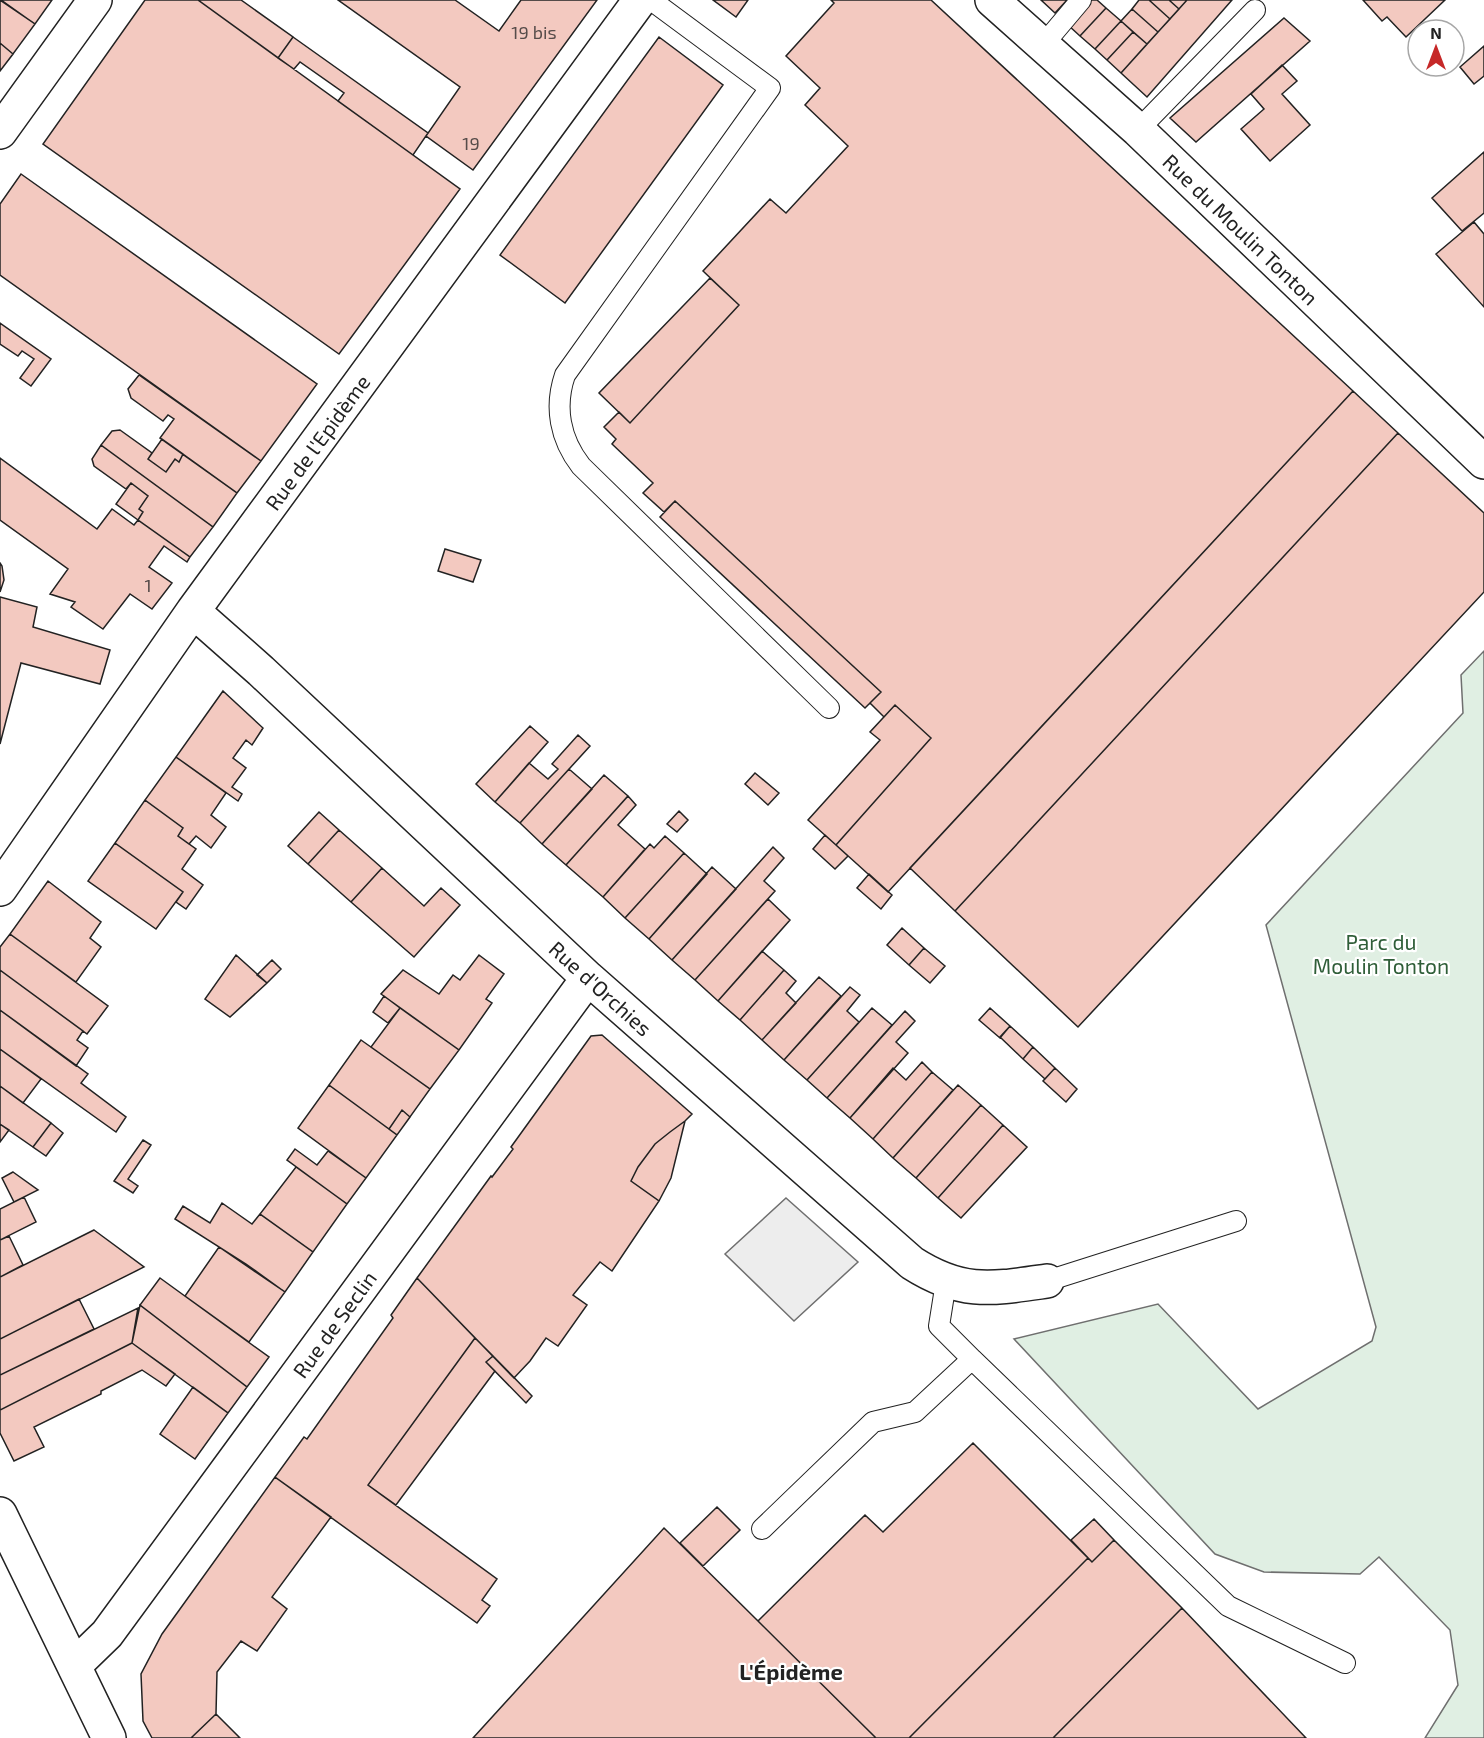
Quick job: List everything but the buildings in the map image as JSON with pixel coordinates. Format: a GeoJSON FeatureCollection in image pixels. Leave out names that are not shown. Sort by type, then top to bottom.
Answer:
{"type":"FeatureCollection","features":[{"type":"Feature","properties":{"kind":"street"},"geometry":{"type":"LineString","coordinates":[[0,132],[95,0]]}},
{"type":"Feature","properties":{"kind":"street","name":"Rue de l'Epidème"},"geometry":{"type":"LineString","coordinates":[[0,888],[193,610],[640,0]]}},
{"type":"Feature","properties":{"kind":"street","name":"Rue du Moulin Tonton"},"geometry":{"type":"LineString","coordinates":[[992,0],[1138,130],[1484,462]]}},
{"type":"Feature","properties":{"kind":"street","name":"Rue d'Orchies"},"geometry":{"type":"LineString","coordinates":[[193,610],[588,978],[912,1263],[946,1282],[968,1287],[989,1288],[1047,1281]]}},
{"type":"Feature","properties":{"kind":"street","name":"Rue de Seclin"},"geometry":{"type":"LineString","coordinates":[[74,1666],[107,1634],[588,978]]}},
{"type":"Feature","properties":{"kind":"street"},"geometry":{"type":"LineString","coordinates":[[0,1514],[109,1738]]}},
{"type":"Feature","properties":{"kind":"lane"},"geometry":{"type":"LineString","coordinates":[[651,0],[770,88],[566,375],[561,387],[559,406],[565,440],[580,466],[829,708]]}},
{"type":"Feature","properties":{"kind":"lane"},"geometry":{"type":"LineString","coordinates":[[1043,45],[1082,0]]}},
{"type":"Feature","properties":{"kind":"lane"},"geometry":{"type":"LineString","coordinates":[[1138,130],[1255,10]]}},
{"type":"Feature","properties":{"kind":"lane"},"geometry":{"type":"LineString","coordinates":[[1047,1281],[1236,1221]]}},
{"type":"Feature","properties":{"kind":"lane"},"geometry":{"type":"LineString","coordinates":[[946,1282],[939,1326],[1228,1606],[1346,1663]]}},
{"type":"Feature","properties":{"kind":"lane"},"geometry":{"type":"LineString","coordinates":[[762,1529],[873,1422],[915,1412],[972,1359]]}},
{"type":"Feature","properties":{"kind":"green space","name":"Parc du Moulin Tonton"},"geometry":{"type":"Polygon","coordinates":[[[1484,651],[1484,1738],[1425,1738],[1458,1685],[1450,1630],[1379,1557],[1360,1574],[1264,1572],[1215,1554],[1014,1339],[1158,1304],[1258,1409],[1372,1341],[1376,1327],[1266,925],[1463,713],[1461,675],[1484,651]]]}},
{"type":"Feature","properties":{"kind":"shaded area"},"geometry":{"type":"Polygon","coordinates":[[[786,1198],[858,1262],[794,1321],[725,1254],[786,1198]]]}},
{"type":"Feature","properties":{"kind":"district","name":"L'Épidème"},"geometry":{"type":"Point","coordinates":[791,1671]}}]}
